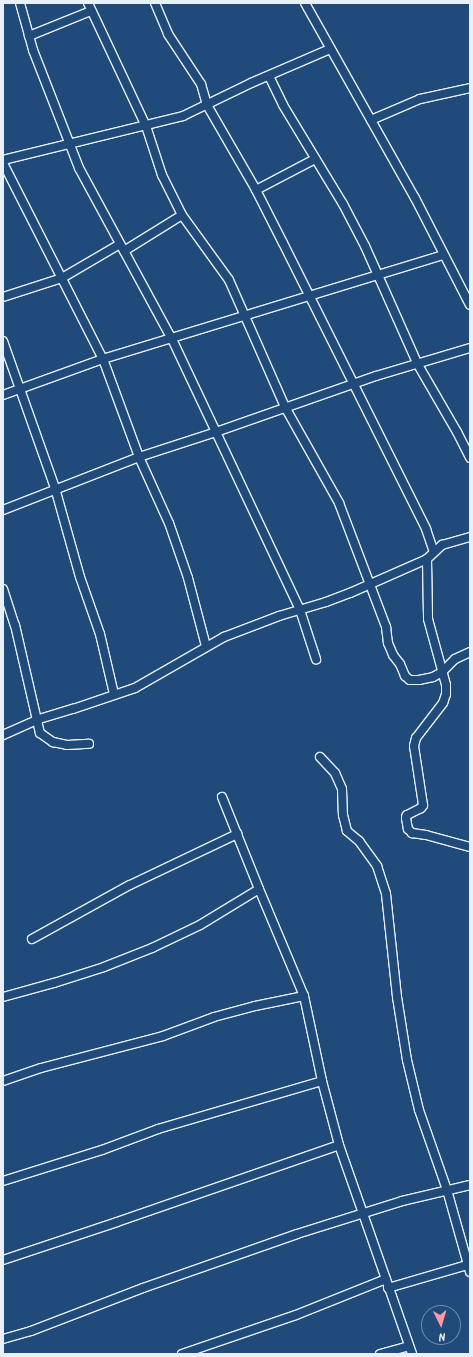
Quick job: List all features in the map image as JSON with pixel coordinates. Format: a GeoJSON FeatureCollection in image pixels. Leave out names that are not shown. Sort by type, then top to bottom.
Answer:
{"type":"FeatureCollection","features":[{"type":"Feature","properties":{"kind":"street"},"geometry":{"type":"LineString","coordinates":[[20,3],[29,36],[68,144],[79,168],[172,339],[300,610],[316,658]]}},
{"type":"Feature","properties":{"kind":"street"},"geometry":{"type":"LineString","coordinates":[[88,3],[146,126],[162,175],[182,215],[229,280],[285,407],[338,503],[386,627],[388,643],[405,676],[410,680],[433,677],[442,672],[455,659],[470,652]]}},
{"type":"Feature","properties":{"kind":"street"},"geometry":{"type":"LineString","coordinates":[[155,3],[168,34],[200,84],[207,105],[256,190],[310,296],[426,529],[434,552]]}},
{"type":"Feature","properties":{"kind":"street"},"geometry":{"type":"LineString","coordinates":[[305,3],[415,198],[470,305]]}},
{"type":"Feature","properties":{"kind":"street"},"geometry":{"type":"LineString","coordinates":[[29,36],[92,11]]}},
{"type":"Feature","properties":{"kind":"street"},"geometry":{"type":"LineString","coordinates":[[206,646],[188,578],[169,523],[139,457],[103,359],[3,161],[183,116],[330,49]]}},
{"type":"Feature","properties":{"kind":"street"},"geometry":{"type":"LineString","coordinates":[[269,76],[283,105],[343,204],[380,276],[417,364],[457,432],[470,458]]}},
{"type":"Feature","properties":{"kind":"street"},"geometry":{"type":"LineString","coordinates":[[371,120],[420,99],[470,88]]}},
{"type":"Feature","properties":{"kind":"street"},"geometry":{"type":"LineString","coordinates":[[256,190],[315,159]]}},
{"type":"Feature","properties":{"kind":"street"},"geometry":{"type":"LineString","coordinates":[[3,297],[62,278],[122,248],[182,215]]}},
{"type":"Feature","properties":{"kind":"street"},"geometry":{"type":"LineString","coordinates":[[3,395],[103,359],[380,276],[443,255]]}},
{"type":"Feature","properties":{"kind":"street"},"geometry":{"type":"LineString","coordinates":[[3,341],[19,390],[55,488],[80,577],[100,634],[114,694]]}},
{"type":"Feature","properties":{"kind":"street"},"geometry":{"type":"LineString","coordinates":[[3,510],[55,488],[139,457],[216,432],[285,407],[470,348]]}},
{"type":"Feature","properties":{"kind":"street"},"geometry":{"type":"LineString","coordinates":[[3,735],[36,720],[74,709],[135,688],[206,646],[240,630],[344,595],[427,559],[442,545],[470,537]]}},
{"type":"Feature","properties":{"kind":"street"},"geometry":{"type":"LineString","coordinates":[[427,559],[428,619],[442,672],[446,694],[443,703],[416,738],[414,746],[423,805],[421,808],[407,815],[406,818],[408,829],[412,833],[426,835],[470,847]]}},
{"type":"Feature","properties":{"kind":"street"},"geometry":{"type":"LineString","coordinates":[[3,589],[15,625],[40,733],[53,742],[67,745],[89,744]]}},
{"type":"Feature","properties":{"kind":"street"},"geometry":{"type":"LineString","coordinates":[[320,757],[335,773],[342,789],[343,815],[348,831],[359,841],[377,866],[386,894],[396,997],[407,1060],[419,1110],[446,1190],[469,1268],[388,1288]]}},
{"type":"Feature","properties":{"kind":"street"},"geometry":{"type":"LineString","coordinates":[[222,797],[304,996],[322,1081],[339,1145],[411,1350],[380,1354]]}},
{"type":"Feature","properties":{"kind":"street"},"geometry":{"type":"LineString","coordinates":[[32,939],[130,885],[238,834]]}},
{"type":"Feature","properties":{"kind":"street"},"geometry":{"type":"LineString","coordinates":[[3,997],[62,981],[152,948],[200,925],[259,889]]}},
{"type":"Feature","properties":{"kind":"street"},"geometry":{"type":"LineString","coordinates":[[3,1080],[163,1036],[214,1017],[304,996]]}},
{"type":"Feature","properties":{"kind":"street"},"geometry":{"type":"LineString","coordinates":[[3,1180],[102,1150],[158,1129],[322,1081]]}},
{"type":"Feature","properties":{"kind":"street"},"geometry":{"type":"LineString","coordinates":[[3,1260],[339,1145]]}},
{"type":"Feature","properties":{"kind":"street"},"geometry":{"type":"LineString","coordinates":[[3,1339],[31,1331],[143,1288],[297,1234],[402,1201],[470,1185]]}},
{"type":"Feature","properties":{"kind":"street"},"geometry":{"type":"LineString","coordinates":[[182,1354],[296,1315],[386,1279]]}}]}
